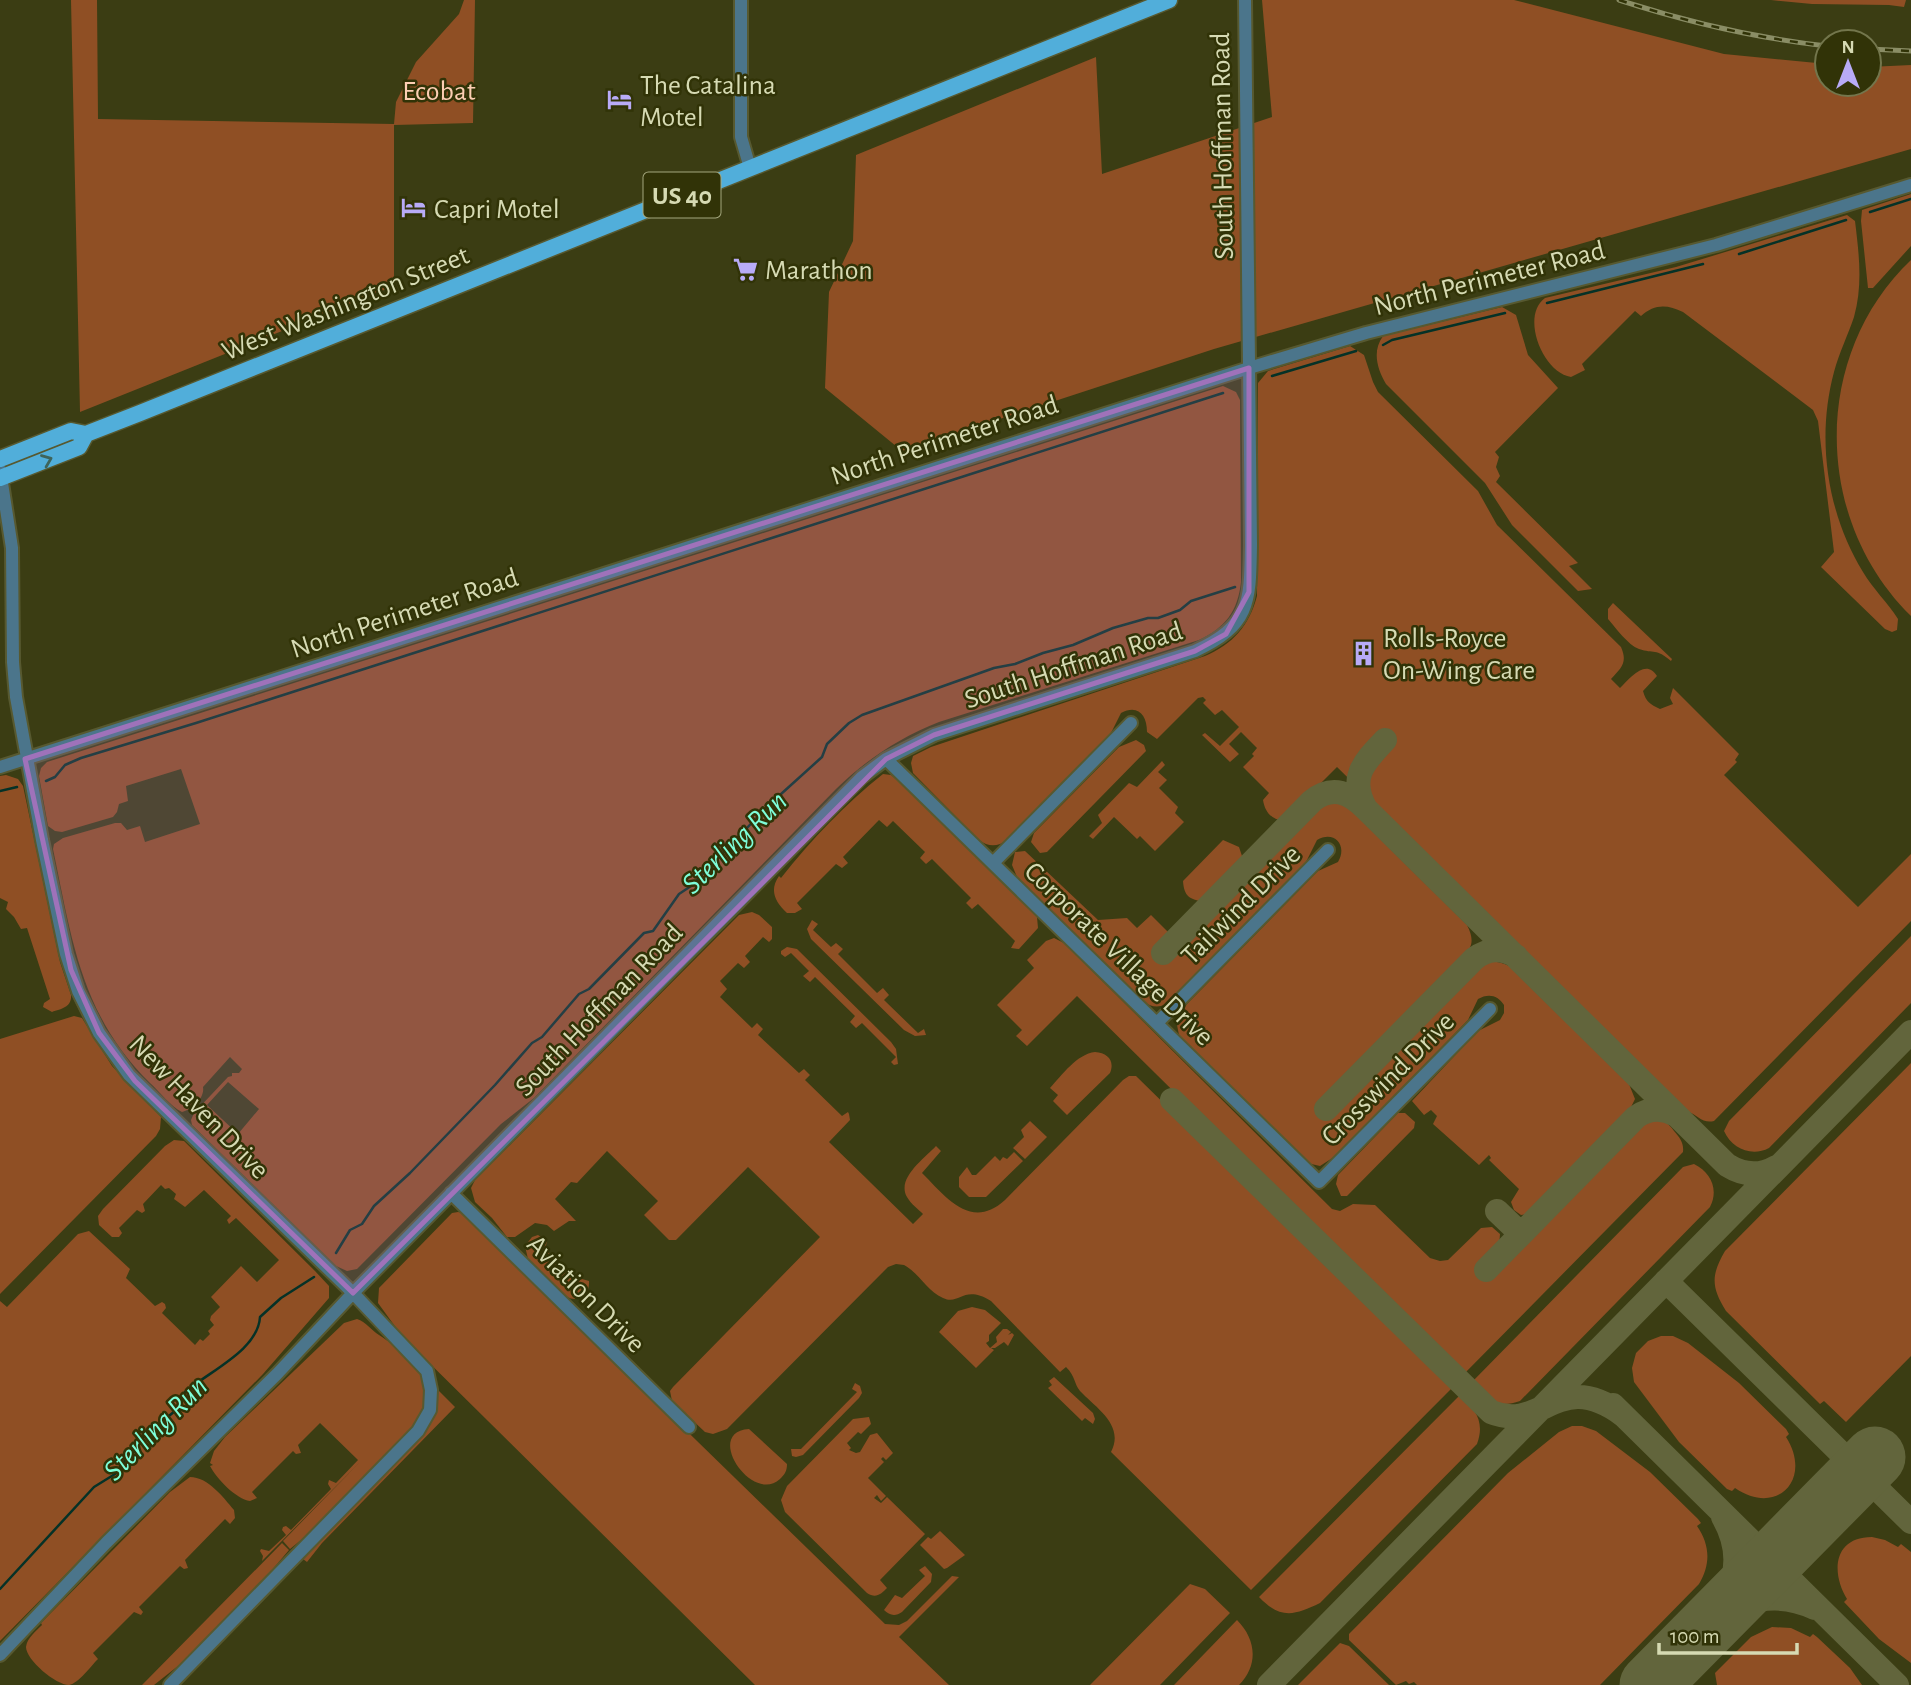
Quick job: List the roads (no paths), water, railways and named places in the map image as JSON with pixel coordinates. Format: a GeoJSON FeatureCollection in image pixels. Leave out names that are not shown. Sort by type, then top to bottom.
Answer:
{"type":"FeatureCollection","features":[{"type":"Feature","properties":{"kind":"main road","name":"West Washington Street"},"geometry":{"type":"LineString","coordinates":[[0,459],[71,431],[86,434],[1169,0]]}},
{"type":"Feature","properties":{"kind":"main road","name":"West Washington Street"},"geometry":{"type":"LineString","coordinates":[[0,478],[79,447],[86,434]]}},
{"type":"Feature","properties":{"kind":"street"},"geometry":{"type":"LineString","coordinates":[[741,0],[741,138],[750,168]]}},
{"type":"Feature","properties":{"kind":"street","name":"South Hoffman Road"},"geometry":{"type":"LineString","coordinates":[[0,1655],[106,1543],[276,1374],[862,777],[886,759],[933,735],[1195,651],[1226,634],[1241,616],[1249,592],[1245,0]]}},
{"type":"Feature","properties":{"kind":"street","name":"North Perimeter Road"},"geometry":{"type":"LineString","coordinates":[[0,767],[1249,368],[1366,333],[1716,245],[1911,185]]}},
{"type":"Feature","properties":{"kind":"street","name":"New Haven Drive"},"geometry":{"type":"LineString","coordinates":[[0,465],[12,548],[13,671],[25,759],[68,962],[78,991],[99,1033],[135,1081],[353,1293],[427,1371],[431,1390],[430,1410],[418,1431],[170,1685]]}},
{"type":"Feature","properties":{"kind":"street"},"geometry":{"type":"LineString","coordinates":[[993,863],[1131,723]]}},
{"type":"Feature","properties":{"kind":"street","name":"Corporate Village Drive"},"geometry":{"type":"LineString","coordinates":[[886,759],[1319,1182]]}},
{"type":"Feature","properties":{"kind":"street","name":"Tailwind Drive"},"geometry":{"type":"LineString","coordinates":[[1157,1023],[1328,850]]}},
{"type":"Feature","properties":{"kind":"street","name":"Crosswind Drive"},"geometry":{"type":"LineString","coordinates":[[1319,1182],[1490,1009]]}},
{"type":"Feature","properties":{"kind":"street","name":"Aviation Drive"},"geometry":{"type":"LineString","coordinates":[[452,1193],[689,1427]]}},
{"type":"Feature","properties":{"kind":"waterway"},"geometry":{"type":"LineString","coordinates":[[1870,212],[1911,199]]}},
{"type":"Feature","properties":{"kind":"waterway"},"geometry":{"type":"LineString","coordinates":[[1739,254],[1846,220]]}},
{"type":"Feature","properties":{"kind":"waterway"},"geometry":{"type":"LineString","coordinates":[[1547,303],[1703,264]]}},
{"type":"Feature","properties":{"kind":"waterway"},"geometry":{"type":"LineString","coordinates":[[1383,345],[1392,340],[1505,313]]}},
{"type":"Feature","properties":{"kind":"waterway"},"geometry":{"type":"LineString","coordinates":[[1272,376],[1356,351]]}},
{"type":"Feature","properties":{"kind":"waterway"},"geometry":{"type":"LineString","coordinates":[[46,781],[55,777],[65,765],[81,758],[1223,393]]}},
{"type":"Feature","properties":{"kind":"waterway","name":"Sterling Run"},"geometry":{"type":"LineString","coordinates":[[336,1253],[350,1230],[362,1224],[374,1206],[410,1173],[532,1043],[542,1037],[579,994],[589,989],[644,933],[653,931],[679,894],[691,886],[770,804],[822,757],[827,744],[849,723],[862,715],[994,668],[1073,645],[1113,628],[1148,618],[1158,618],[1180,610],[1191,601],[1235,587]]}},
{"type":"Feature","properties":{"kind":"waterway"},"geometry":{"type":"LineString","coordinates":[[0,791],[17,787]]}},
{"type":"Feature","properties":{"kind":"waterway","name":"Sterling Run"},"geometry":{"type":"LineString","coordinates":[[0,1589],[94,1487],[115,1474],[141,1439],[181,1406],[181,1396],[250,1341],[257,1330],[260,1317],[281,1298],[314,1277]]}},
{"type":"Feature","properties":{"kind":"railway"},"geometry":{"type":"LineString","coordinates":[[1619,0],[1722,28],[1813,44]]}},
{"type":"Feature","properties":{"kind":"railway"},"geometry":{"type":"LineString","coordinates":[[1883,50],[1911,51]]}},
{"type":"Feature","properties":{"kind":"place","name":"The Catalina Motel"},"geometry":{"type":"Point","coordinates":[620,100]}},
{"type":"Feature","properties":{"kind":"place","name":"Capri Motel"},"geometry":{"type":"Point","coordinates":[414,208]}},
{"type":"Feature","properties":{"kind":"place","name":"Marathon"},"geometry":{"type":"Point","coordinates":[745,269]}},
{"type":"Feature","properties":{"kind":"place","name":"Rolls-Royce On-Wing Care"},"geometry":{"type":"Point","coordinates":[1363,653]}},
{"type":"Feature","properties":{"kind":"park label","name":"Ecobat"},"geometry":{"type":"Point","coordinates":[439,90]}}]}
